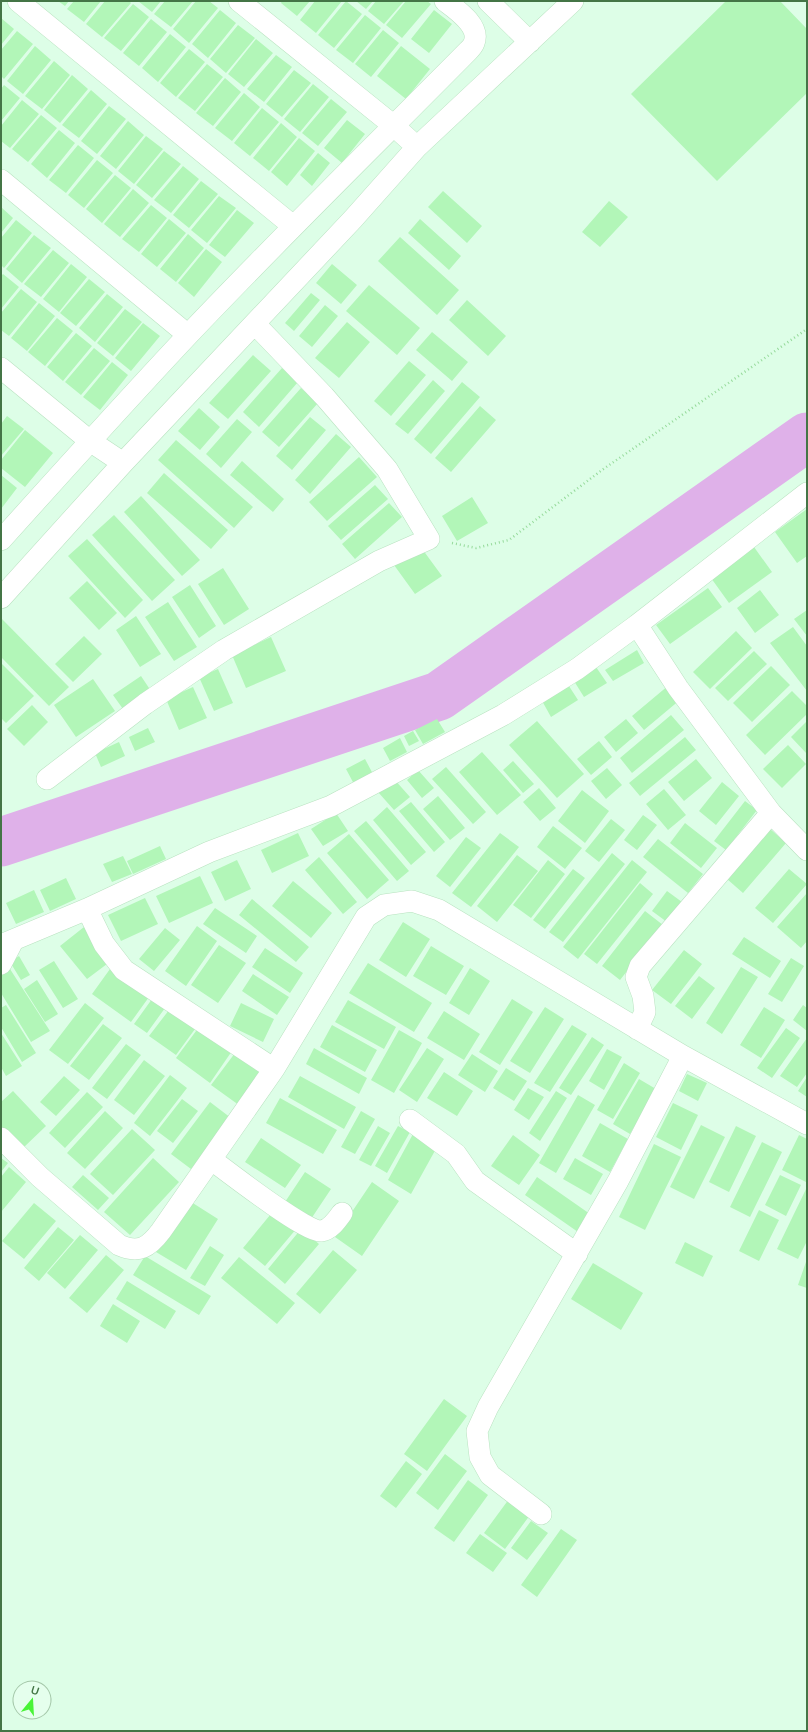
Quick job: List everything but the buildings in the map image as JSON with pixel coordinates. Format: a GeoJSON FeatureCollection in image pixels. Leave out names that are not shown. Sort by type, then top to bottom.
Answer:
{"type":"FeatureCollection","features":[{"type":"Feature","properties":{"kind":"street"},"geometry":{"type":"LineString","coordinates":[[18,1],[293,226]]}},
{"type":"Feature","properties":{"kind":"street"},"geometry":{"type":"LineString","coordinates":[[239,1],[394,126],[417,148]]}},
{"type":"Feature","properties":{"kind":"street"},"geometry":{"type":"LineString","coordinates":[[1,540],[188,335],[293,226],[394,126],[474,43],[474,30],[464,16],[445,1]]}},
{"type":"Feature","properties":{"kind":"street"},"geometry":{"type":"LineString","coordinates":[[488,1],[530,42]]}},
{"type":"Feature","properties":{"kind":"street"},"geometry":{"type":"LineString","coordinates":[[1,598],[124,463],[353,219],[417,148],[573,1]]}},
{"type":"Feature","properties":{"kind":"street"},"geometry":{"type":"LineString","coordinates":[[1,180],[188,335]]}},
{"type":"Feature","properties":{"kind":"street"},"geometry":{"type":"LineString","coordinates":[[47,779],[145,704],[224,650],[379,561],[429,539],[387,469],[324,396],[255,324]]}},
{"type":"Feature","properties":{"kind":"street"},"geometry":{"type":"LineString","coordinates":[[1,368],[90,441],[124,463]]}},
{"type":"Feature","properties":{"kind":"street"},"geometry":{"type":"LineString","coordinates":[[1,964],[7,943],[87,909],[209,852],[331,806],[503,715],[577,669],[637,625],[807,493]]}},
{"type":"Feature","properties":{"kind":"street"},"geometry":{"type":"LineString","coordinates":[[637,625],[678,688],[771,813],[807,850]]}},
{"type":"Feature","properties":{"kind":"street"},"geometry":{"type":"LineString","coordinates":[[637,1029],[645,1012],[643,996],[636,977],[640,966],[771,813]]}},
{"type":"Feature","properties":{"kind":"street"},"geometry":{"type":"LineString","coordinates":[[1,1138],[40,1177],[119,1245],[135,1250],[142,1249],[154,1241],[212,1160],[274,1069],[366,917],[384,905],[412,902],[439,910],[683,1056],[807,1124]]}},
{"type":"Feature","properties":{"kind":"street"},"geometry":{"type":"LineString","coordinates":[[87,909],[104,944],[124,970],[274,1069]]}},
{"type":"Feature","properties":{"kind":"street"},"geometry":{"type":"LineString","coordinates":[[541,1514],[490,1475],[480,1457],[477,1431],[488,1407],[618,1182],[683,1056]]}},
{"type":"Feature","properties":{"kind":"street"},"geometry":{"type":"LineString","coordinates":[[410,1120],[456,1154],[475,1180],[577,1254]]}},
{"type":"Feature","properties":{"kind":"street"},"geometry":{"type":"LineString","coordinates":[[212,1160],[298,1221],[315,1230],[322,1231],[334,1223],[342,1214]]}},
{"type":"Feature","properties":{"kind":"path"},"geometry":{"type":"LineString","coordinates":[[429,539],[476,548],[509,540],[602,470],[807,329]]}},
{"type":"Feature","properties":{"kind":"waterway"},"geometry":{"type":"LineString","coordinates":[[1,842],[439,696],[807,437]]}}]}
